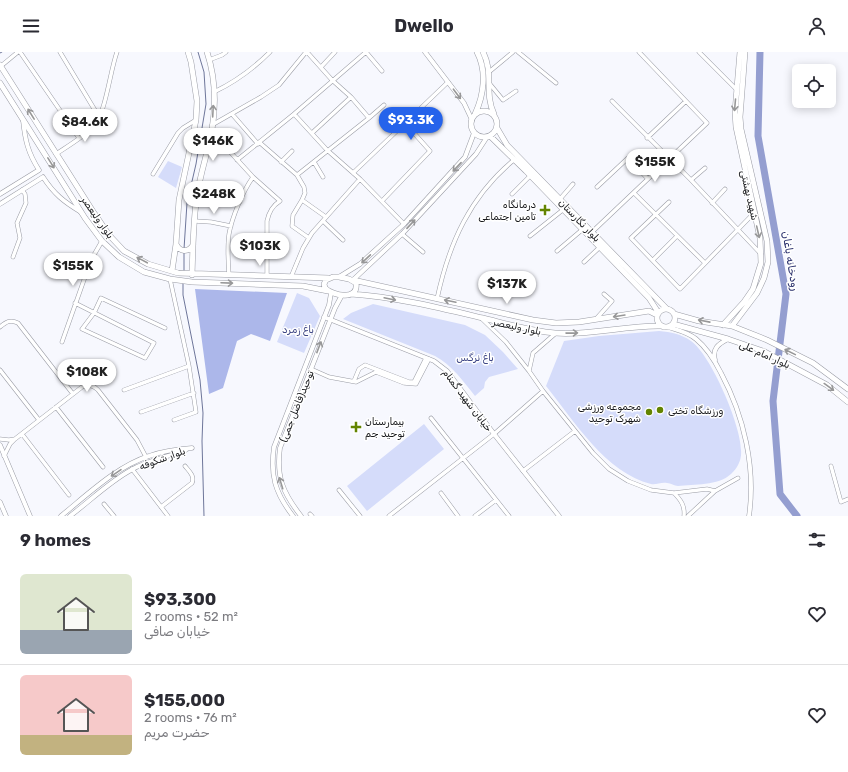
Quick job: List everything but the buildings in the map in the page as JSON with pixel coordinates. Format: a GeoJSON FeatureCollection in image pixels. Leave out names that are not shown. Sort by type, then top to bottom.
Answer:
{"type":"FeatureCollection","features":[{"type":"Feature","properties":{"kind":"main road"},"geometry":{"type":"LineString","coordinates":[[172,271],[176,244],[179,200],[196,120],[197,101],[188,52]]}},
{"type":"Feature","properties":{"kind":"main road"},"geometry":{"type":"LineString","coordinates":[[191,274],[197,196],[212,128],[214,92],[207,52]]}},
{"type":"Feature","properties":{"kind":"main road"},"geometry":{"type":"LineString","coordinates":[[477,52],[482,62],[484,87],[480,104],[472,120],[471,126],[474,133],[480,136],[488,136],[497,128],[497,121],[489,105],[489,72],[487,60],[483,52]]}},
{"type":"Feature","properties":{"kind":"main road","name":"شهید بهشتی"},"geometry":{"type":"LineString","coordinates":[[723,325],[744,302],[753,289],[760,272],[760,238],[736,127],[735,112],[740,52]]}},
{"type":"Feature","properties":{"kind":"main road","name":"شهید بهشتی"},"geometry":{"type":"LineString","coordinates":[[732,326],[757,293],[767,271],[769,252],[741,123],[745,52]]}},
{"type":"Feature","properties":{"kind":"main road","name":"بلوار ولیعصر"},"geometry":{"type":"LineString","coordinates":[[0,66],[109,235],[124,251],[148,264],[178,273],[191,274],[329,278],[339,276],[533,320],[556,323],[595,320],[648,311],[657,314]]}},
{"type":"Feature","properties":{"kind":"main road","name":"بلوار ولیعصر"},"geometry":{"type":"LineString","coordinates":[[0,83],[102,241],[119,257],[144,272],[188,282],[308,286],[342,295],[351,294],[375,296],[532,330],[556,333],[580,333],[644,326],[661,326]]}},
{"type":"Feature","properties":{"kind":"main road"},"geometry":{"type":"LineString","coordinates":[[5,91],[13,86]]}},
{"type":"Feature","properties":{"kind":"main road"},"geometry":{"type":"LineString","coordinates":[[480,104],[485,107],[489,105]]}},
{"type":"Feature","properties":{"kind":"main road"},"geometry":{"type":"LineString","coordinates":[[475,114],[488,111],[494,115]]}},
{"type":"Feature","properties":{"kind":"main road","name":"بلوار نگارستان"},"geometry":{"type":"LineString","coordinates":[[497,128],[507,144],[667,309]]}},
{"type":"Feature","properties":{"kind":"main road","name":"بلوار نگارستان"},"geometry":{"type":"LineString","coordinates":[[488,136],[531,175],[649,298],[657,314]]}},
{"type":"Feature","properties":{"kind":"main road"},"geometry":{"type":"LineString","coordinates":[[749,192],[756,190]]}},
{"type":"Feature","properties":{"kind":"main road"},"geometry":{"type":"LineString","coordinates":[[176,244],[184,251],[188,250],[193,245]]}},
{"type":"Feature","properties":{"kind":"main road"},"geometry":{"type":"LineString","coordinates":[[308,277],[312,280],[312,282],[310,286],[308,286]]}},
{"type":"Feature","properties":{"kind":"main road"},"geometry":{"type":"LineString","coordinates":[[329,278],[324,284],[325,288],[330,292]]}},
{"type":"Feature","properties":{"kind":"main road"},"geometry":{"type":"LineString","coordinates":[[351,294],[357,288],[356,283],[353,280]]}},
{"type":"Feature","properties":{"kind":"main road"},"geometry":{"type":"LineString","coordinates":[[663,309],[667,309],[674,314],[675,320],[670,326],[661,326],[657,322],[657,314],[663,309]]}},
{"type":"Feature","properties":{"kind":"main road","name":"بلوار امام علی"},"geometry":{"type":"LineString","coordinates":[[674,314],[732,326],[767,340],[813,363],[848,389]]}},
{"type":"Feature","properties":{"kind":"main road","name":"بلوار امام علی"},"geometry":{"type":"LineString","coordinates":[[670,326],[728,338],[763,351],[827,385],[848,402]]}},
{"type":"Feature","properties":{"kind":"street"},"geometry":{"type":"LineString","coordinates":[[0,66],[19,52],[79,138]]}},
{"type":"Feature","properties":{"kind":"street"},"geometry":{"type":"LineString","coordinates":[[60,52],[99,117]]}},
{"type":"Feature","properties":{"kind":"street"},"geometry":{"type":"LineString","coordinates":[[56,154],[94,126],[99,117],[117,52]]}},
{"type":"Feature","properties":{"kind":"street"},"geometry":{"type":"LineString","coordinates":[[209,60],[226,52]]}},
{"type":"Feature","properties":{"kind":"street"},"geometry":{"type":"LineString","coordinates":[[214,92],[227,86],[242,76],[270,52]]}},
{"type":"Feature","properties":{"kind":"street"},"geometry":{"type":"LineString","coordinates":[[267,276],[267,221],[269,212],[275,204],[280,201],[253,177],[237,160],[212,128],[279,85],[307,52],[332,80],[351,97],[369,118]]}},
{"type":"Feature","properties":{"kind":"street"},"geometry":{"type":"LineString","coordinates":[[321,67],[335,52]]}},
{"type":"Feature","properties":{"kind":"street"},"geometry":{"type":"LineString","coordinates":[[237,160],[294,114],[366,52],[382,71]]}},
{"type":"Feature","properties":{"kind":"street"},"geometry":{"type":"LineString","coordinates":[[425,52],[464,103],[472,120]]}},
{"type":"Feature","properties":{"kind":"street"},"geometry":{"type":"LineString","coordinates":[[489,72],[513,52]]}},
{"type":"Feature","properties":{"kind":"street"},"geometry":{"type":"LineString","coordinates":[[518,52],[556,83]]}},
{"type":"Feature","properties":{"kind":"street"},"geometry":{"type":"LineString","coordinates":[[592,232],[707,123],[639,52]]}},
{"type":"Feature","properties":{"kind":"street"},"geometry":{"type":"LineString","coordinates":[[699,52],[737,90]]}},
{"type":"Feature","properties":{"kind":"street"},"geometry":{"type":"LineString","coordinates":[[353,173],[448,82]]}},
{"type":"Feature","properties":{"kind":"street"},"geometry":{"type":"LineString","coordinates":[[489,83],[503,100],[516,91]]}},
{"type":"Feature","properties":{"kind":"street"},"geometry":{"type":"LineString","coordinates":[[312,133],[351,97]]}},
{"type":"Feature","properties":{"kind":"street"},"geometry":{"type":"LineString","coordinates":[[612,101],[761,254]]}},
{"type":"Feature","properties":{"kind":"street"},"geometry":{"type":"LineString","coordinates":[[647,138],[686,101]]}},
{"type":"Feature","properties":{"kind":"street"},"geometry":{"type":"LineString","coordinates":[[297,175],[384,105]]}},
{"type":"Feature","properties":{"kind":"street"},"geometry":{"type":"LineString","coordinates":[[232,114],[258,143],[297,175],[304,187],[305,193],[293,215],[292,226],[309,238]]}},
{"type":"Feature","properties":{"kind":"street"},"geometry":{"type":"LineString","coordinates":[[294,114],[327,150],[360,179],[404,224]]}},
{"type":"Feature","properties":{"kind":"street"},"geometry":{"type":"LineString","coordinates":[[0,194],[39,170],[31,157],[25,139],[23,119]]}},
{"type":"Feature","properties":{"kind":"street"},"geometry":{"type":"LineString","coordinates":[[153,174],[178,133],[196,120]]}},
{"type":"Feature","properties":{"kind":"street"},"geometry":{"type":"LineString","coordinates":[[382,201],[430,151],[405,123]]}},
{"type":"Feature","properties":{"kind":"street"},"geometry":{"type":"LineString","coordinates":[[339,276],[356,267],[404,224],[465,157],[469,150],[474,133]]}},
{"type":"Feature","properties":{"kind":"street"},"geometry":{"type":"LineString","coordinates":[[353,280],[402,234],[476,154],[488,136]]}},
{"type":"Feature","properties":{"kind":"street"},"geometry":{"type":"LineString","coordinates":[[469,150],[474,150],[476,154]]}},
{"type":"Feature","properties":{"kind":"street"},"geometry":{"type":"LineString","coordinates":[[280,162],[292,151]]}},
{"type":"Feature","properties":{"kind":"street"},"geometry":{"type":"LineString","coordinates":[[597,188],[628,158],[648,179]]}},
{"type":"Feature","properties":{"kind":"street"},"geometry":{"type":"LineString","coordinates":[[437,299],[452,244],[468,213],[490,182],[515,159]]}},
{"type":"Feature","properties":{"kind":"street"},"geometry":{"type":"LineString","coordinates":[[314,162],[323,177]]}},
{"type":"Feature","properties":{"kind":"street"},"geometry":{"type":"LineString","coordinates":[[690,180],[705,168]]}},
{"type":"Feature","properties":{"kind":"street"},"geometry":{"type":"LineString","coordinates":[[512,194],[531,175]]}},
{"type":"Feature","properties":{"kind":"street"},"geometry":{"type":"LineString","coordinates":[[0,204],[43,177],[51,190],[66,203],[82,212]]}},
{"type":"Feature","properties":{"kind":"street"},"geometry":{"type":"LineString","coordinates":[[229,275],[228,254],[231,226],[246,186],[253,177]]}},
{"type":"Feature","properties":{"kind":"street"},"geometry":{"type":"LineString","coordinates":[[291,277],[303,248],[309,238],[360,179]]}},
{"type":"Feature","properties":{"kind":"street"},"geometry":{"type":"LineString","coordinates":[[13,257],[20,238],[17,223],[26,203],[24,194],[18,183]]}},
{"type":"Feature","properties":{"kind":"street"},"geometry":{"type":"LineString","coordinates":[[560,199],[573,184]]}},
{"type":"Feature","properties":{"kind":"street"},"geometry":{"type":"LineString","coordinates":[[712,203],[725,189]]}},
{"type":"Feature","properties":{"kind":"street"},"geometry":{"type":"LineString","coordinates":[[634,193],[705,263]]}},
{"type":"Feature","properties":{"kind":"street"},"geometry":{"type":"LineString","coordinates":[[197,196],[240,202]]}},
{"type":"Feature","properties":{"kind":"street"},"geometry":{"type":"LineString","coordinates":[[302,200],[326,217]]}},
{"type":"Feature","properties":{"kind":"street"},"geometry":{"type":"LineString","coordinates":[[669,202],[631,238],[680,289],[754,213]]}},
{"type":"Feature","properties":{"kind":"street"},"geometry":{"type":"LineString","coordinates":[[530,236],[564,209]]}},
{"type":"Feature","properties":{"kind":"street"},"geometry":{"type":"LineString","coordinates":[[195,221],[211,222],[231,226]]}},
{"type":"Feature","properties":{"kind":"street"},"geometry":{"type":"LineString","coordinates":[[323,221],[343,240]]}},
{"type":"Feature","properties":{"kind":"street"},"geometry":{"type":"LineString","coordinates":[[558,251],[583,230]]}},
{"type":"Feature","properties":{"kind":"street"},"geometry":{"type":"LineString","coordinates":[[402,234],[423,252]]}},
{"type":"Feature","properties":{"kind":"street"},"geometry":{"type":"LineString","coordinates":[[653,260],[677,236]]}},
{"type":"Feature","properties":{"kind":"street"},"geometry":{"type":"LineString","coordinates":[[62,342],[90,260],[102,241]]}},
{"type":"Feature","properties":{"kind":"street"},"geometry":{"type":"LineString","coordinates":[[584,262],[600,247]]}},
{"type":"Feature","properties":{"kind":"street"},"geometry":{"type":"LineString","coordinates":[[356,267],[355,272],[361,272]]}},
{"type":"Feature","properties":{"kind":"street"},"geometry":{"type":"LineString","coordinates":[[170,279],[190,366],[196,412],[174,420]]}},
{"type":"Feature","properties":{"kind":"street","name":"توحید(فاضل جمی)"},"geometry":{"type":"LineString","coordinates":[[293,516],[279,495],[274,480],[272,463],[274,447],[329,306],[330,292]]}},
{"type":"Feature","properties":{"kind":"street"},"geometry":{"type":"LineString","coordinates":[[595,320],[612,301],[604,294]]}},
{"type":"Feature","properties":{"kind":"street","name":"توحید(فاضل جمی)"},"geometry":{"type":"LineString","coordinates":[[301,516],[285,493],[280,478],[278,463],[280,448],[330,319],[342,295]]}},
{"type":"Feature","properties":{"kind":"street"},"geometry":{"type":"LineString","coordinates":[[75,303],[94,313],[154,343],[145,358],[82,329],[94,313],[101,298],[165,328]]}},
{"type":"Feature","properties":{"kind":"street","name":"خیابان شهید گمنام"},"geometry":{"type":"LineString","coordinates":[[324,316],[441,365],[559,516]]}},
{"type":"Feature","properties":{"kind":"street"},"geometry":{"type":"LineString","coordinates":[[481,318],[506,342],[529,371],[543,392],[593,453],[609,469],[628,481],[646,487],[674,493],[707,489],[715,491]]}},
{"type":"Feature","properties":{"kind":"street"},"geometry":{"type":"LineString","coordinates":[[0,328],[10,321],[14,321],[18,324],[73,394]]}},
{"type":"Feature","properties":{"kind":"street"},"geometry":{"type":"LineString","coordinates":[[670,326],[695,338],[702,344],[716,362],[731,391],[746,440],[752,488],[749,516]]}},
{"type":"Feature","properties":{"kind":"street"},"geometry":{"type":"LineString","coordinates":[[529,371],[533,353],[556,333]]}},
{"type":"Feature","properties":{"kind":"street"},"geometry":{"type":"LineString","coordinates":[[716,362],[714,354],[715,348],[728,338]]}},
{"type":"Feature","properties":{"kind":"street"},"geometry":{"type":"LineString","coordinates":[[355,382],[359,369],[365,365],[409,382],[414,382],[427,358]]}},
{"type":"Feature","properties":{"kind":"street"},"geometry":{"type":"LineString","coordinates":[[311,369],[329,377],[355,382],[376,372],[404,384],[416,384],[427,358]]}},
{"type":"Feature","properties":{"kind":"street"},"geometry":{"type":"LineString","coordinates":[[124,390],[190,366]]}},
{"type":"Feature","properties":{"kind":"street"},"geometry":{"type":"LineString","coordinates":[[0,370],[39,420]]}},
{"type":"Feature","properties":{"kind":"street"},"geometry":{"type":"LineString","coordinates":[[4,456],[14,439],[84,386],[90,386],[96,388],[137,440],[146,457]]}},
{"type":"Feature","properties":{"kind":"street"},"geometry":{"type":"LineString","coordinates":[[297,386],[303,388]]}},
{"type":"Feature","properties":{"kind":"street"},"geometry":{"type":"LineString","coordinates":[[389,516],[494,434],[543,392]]}},
{"type":"Feature","properties":{"kind":"street"},"geometry":{"type":"LineString","coordinates":[[141,412],[194,393]]}},
{"type":"Feature","properties":{"kind":"street"},"geometry":{"type":"LineString","coordinates":[[56,407],[103,467]]}},
{"type":"Feature","properties":{"kind":"street"},"geometry":{"type":"LineString","coordinates":[[431,418],[509,516]]}},
{"type":"Feature","properties":{"kind":"street"},"geometry":{"type":"LineString","coordinates":[[523,471],[575,431]]}},
{"type":"Feature","properties":{"kind":"street"},"geometry":{"type":"LineString","coordinates":[[22,434],[69,494]]}},
{"type":"Feature","properties":{"kind":"street"},"geometry":{"type":"LineString","coordinates":[[0,439],[14,439]]}},
{"type":"Feature","properties":{"kind":"street"},"geometry":{"type":"LineString","coordinates":[[0,445],[30,516]]}},
{"type":"Feature","properties":{"kind":"street","name":"بلوار شکوفه"},"geometry":{"type":"LineString","coordinates":[[61,516],[110,477],[128,465],[146,457],[170,450],[192,448],[171,456],[150,461],[132,469],[70,516]]}},
{"type":"Feature","properties":{"kind":"street"},"geometry":{"type":"LineString","coordinates":[[161,507],[192,483],[194,479],[193,476],[185,466]]}},
{"type":"Feature","properties":{"kind":"street"},"geometry":{"type":"LineString","coordinates":[[831,466],[841,502],[848,499]]}},
{"type":"Feature","properties":{"kind":"street"},"geometry":{"type":"LineString","coordinates":[[132,469],[168,516]]}},
{"type":"Feature","properties":{"kind":"street"},"geometry":{"type":"LineString","coordinates":[[688,516],[715,491],[738,478]]}},
{"type":"Feature","properties":{"kind":"street"},"geometry":{"type":"LineString","coordinates":[[339,490],[360,516]]}},
{"type":"Feature","properties":{"kind":"street"},"geometry":{"type":"LineString","coordinates":[[440,493],[458,516]]}},
{"type":"Feature","properties":{"kind":"street"},"geometry":{"type":"LineString","coordinates":[[674,493],[683,505],[684,516]]}},
{"type":"Feature","properties":{"kind":"street"},"geometry":{"type":"LineString","coordinates":[[474,516],[496,500]]}},
{"type":"Feature","properties":{"kind":"street"},"geometry":{"type":"LineString","coordinates":[[0,502],[6,516]]}},
{"type":"Feature","properties":{"kind":"street"},"geometry":{"type":"LineString","coordinates":[[104,504],[114,516]]}},
{"type":"Feature","properties":{"kind":"green space"},"geometry":{"type":"Polygon","coordinates":[[[168,161],[182,167],[176,188],[158,177],[168,161]]]}},
{"type":"Feature","properties":{"kind":"green space","name":"باغ زمرد"},"geometry":{"type":"Polygon","coordinates":[[[297,293],[309,298],[320,316],[304,353],[277,342],[297,293]]]}},
{"type":"Feature","properties":{"kind":"green space","name":"باغ نرگس"},"geometry":{"type":"Polygon","coordinates":[[[373,304],[465,325],[485,335],[518,369],[489,377],[485,382],[484,388],[475,396],[462,379],[447,364],[435,356],[343,319],[351,313],[373,304]]]}},
{"type":"Feature","properties":{"kind":"green space","name":"مجموعه ورزشی شهرک توحید"},"geometry":{"type":"Polygon","coordinates":[[[659,331],[680,335],[691,341],[707,360],[724,391],[740,439],[741,457],[738,466],[733,472],[726,478],[719,481],[706,484],[675,486],[668,483],[651,484],[635,478],[620,469],[592,444],[546,386],[564,341],[599,336],[659,331]]]}},
{"type":"Feature","properties":{"kind":"green space"},"geometry":{"type":"Polygon","coordinates":[[[424,424],[444,449],[367,511],[347,486],[424,424]]]}},
{"type":"Feature","properties":{"kind":"shaded area"},"geometry":{"type":"Polygon","coordinates":[[[195,289],[287,293],[270,341],[251,334],[237,341],[223,388],[209,394],[195,289]]]}},
{"type":"Feature","properties":{"kind":"waterway"},"geometry":{"type":"LineString","coordinates":[[184,249],[187,203],[196,164],[206,104],[204,72],[198,52]]}},
{"type":"Feature","properties":{"kind":"waterway","name":"رودخانه باغان"},"geometry":{"type":"LineString","coordinates":[[760,52],[758,136],[786,294],[773,401],[780,494],[797,516]]}},
{"type":"Feature","properties":{"kind":"waterway"},"geometry":{"type":"LineString","coordinates":[[184,252],[184,271]]}},
{"type":"Feature","properties":{"kind":"waterway"},"geometry":{"type":"LineString","coordinates":[[183,282],[183,295],[200,380],[203,413],[202,441],[204,516]]}},
{"type":"Feature","properties":{"kind":"place","name":"درمانگاه تامین اجتماعی"},"geometry":{"type":"Point","coordinates":[545,210]}},
{"type":"Feature","properties":{"kind":"place","name":"ورزشگاه تختی"},"geometry":{"type":"Point","coordinates":[660,410]}},
{"type":"Feature","properties":{"kind":"place","name":"مجموعه ورزشی شهرک توحید"},"geometry":{"type":"Point","coordinates":[649,412]}},
{"type":"Feature","properties":{"kind":"place","name":"بیمارستان توحید جم"},"geometry":{"type":"Point","coordinates":[356,427]}}]}
